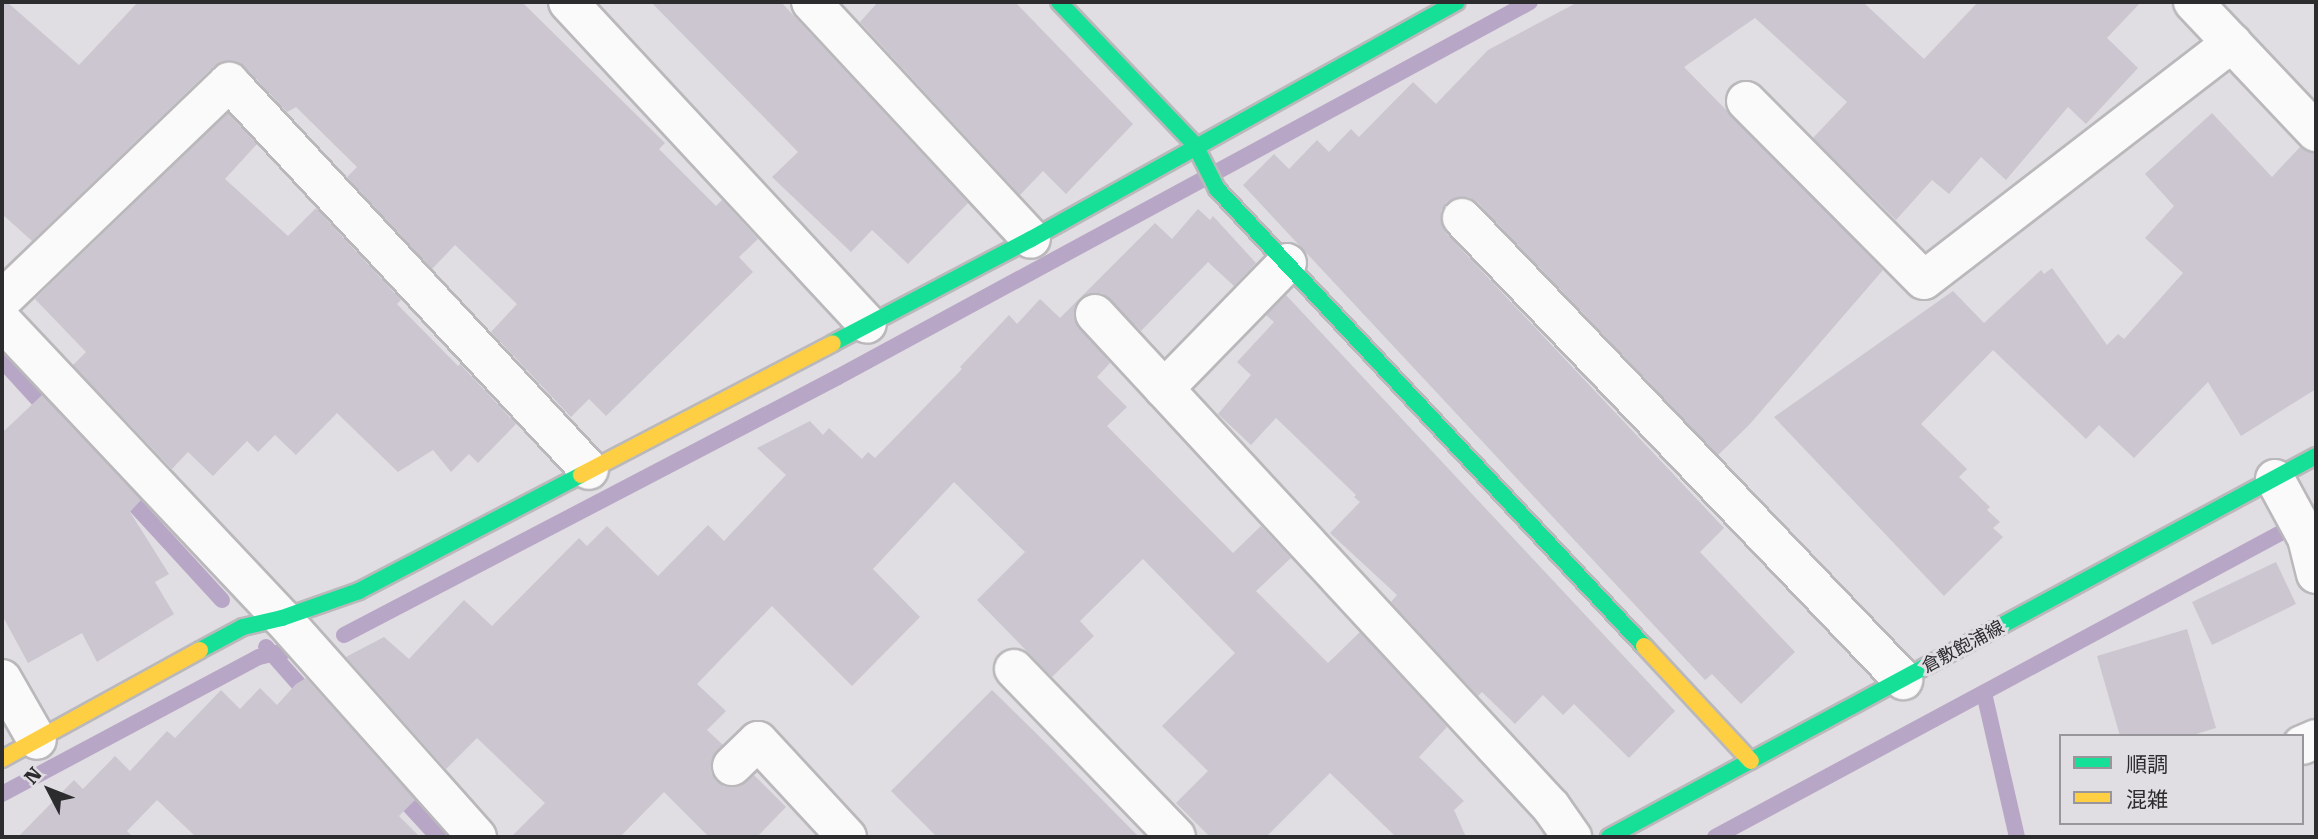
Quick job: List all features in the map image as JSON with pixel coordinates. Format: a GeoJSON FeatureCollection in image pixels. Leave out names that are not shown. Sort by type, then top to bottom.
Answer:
{"type":"FeatureCollection","features":[{"type":"Feature","properties":{"kind":"street"},"geometry":{"type":"LineString","coordinates":[[568,2],[867,324]]}},
{"type":"Feature","properties":{"kind":"street"},"geometry":{"type":"LineString","coordinates":[[811,2],[1031,239]]}},
{"type":"Feature","properties":{"kind":"street"},"geometry":{"type":"LineString","coordinates":[[1059,2],[1195,145],[1217,189],[1751,761]]}},
{"type":"Feature","properties":{"kind":"street"},"geometry":{"type":"LineString","coordinates":[[2,759],[243,627],[282,618],[359,591],[1031,239],[1195,145],[1457,2]]}},
{"type":"Feature","properties":{"kind":"street"},"geometry":{"type":"LineString","coordinates":[[2193,2],[2316,132]]}},
{"type":"Feature","properties":{"kind":"street"},"geometry":{"type":"LineString","coordinates":[[1746,101],[1924,279],[2232,43]]}},
{"type":"Feature","properties":{"kind":"street"},"geometry":{"type":"LineString","coordinates":[[2,300],[229,82],[589,470]]}},
{"type":"Feature","properties":{"kind":"street"},"geometry":{"type":"LineString","coordinates":[[1462,218],[1903,680]]}},
{"type":"Feature","properties":{"kind":"street"},"geometry":{"type":"LineString","coordinates":[[1164,388],[1287,263]]}},
{"type":"Feature","properties":{"kind":"street"},"geometry":{"type":"LineString","coordinates":[[1095,314],[1551,807],[1572,837]]}},
{"type":"Feature","properties":{"kind":"street"},"geometry":{"type":"LineString","coordinates":[[2,321],[282,618],[477,837]]}},
{"type":"Feature","properties":{"kind":"street","name":"倉敷飽浦線"},"geometry":{"type":"LineString","coordinates":[[1609,837],[2316,456]]}},
{"type":"Feature","properties":{"kind":"street"},"geometry":{"type":"LineString","coordinates":[[2275,479],[2306,542]]}},
{"type":"Feature","properties":{"kind":"street"},"geometry":{"type":"LineString","coordinates":[[1014,669],[1176,837]]}},
{"type":"Feature","properties":{"kind":"street"},"geometry":{"type":"LineString","coordinates":[[2,678],[37,740]]}},
{"type":"Feature","properties":{"kind":"street"},"geometry":{"type":"LineString","coordinates":[[732,766],[758,741],[847,837]]}},
{"type":"Feature","properties":{"kind":"building"},"geometry":{"type":"Polygon","coordinates":[[[2,2],[7,2],[79,65],[138,2],[522,2],[665,143],[659,149],[716,206],[722,200],[758,239],[739,257],[753,272],[606,416],[589,399],[571,417],[491,332],[517,304],[455,245],[432,269],[347,177],[357,167],[296,107],[287,112],[245,67],[235,61],[223,61],[214,66],[32,241],[2,214],[2,2]]]}},
{"type":"Feature","properties":{"kind":"building"},"geometry":{"type":"Polygon","coordinates":[[[651,2],[781,2],[968,203],[908,264],[872,230],[851,252],[772,177],[798,152],[651,2]]]}},
{"type":"Feature","properties":{"kind":"building"},"geometry":{"type":"Polygon","coordinates":[[[878,2],[1015,2],[1133,124],[1066,194],[1043,171],[1020,195],[860,22],[878,2]]]}},
{"type":"Feature","properties":{"kind":"building"},"geometry":{"type":"Polygon","coordinates":[[[1578,2],[1863,2],[1924,59],[1978,2],[2141,2],[2107,38],[2138,68],[2086,124],[2068,107],[2006,180],[1981,157],[1949,194],[1932,180],[1896,220],[1813,138],[1847,102],[1755,18],[1684,67],[1883,270],[1749,425],[1718,455],[1478,203],[1469,197],[1458,197],[1447,202],[1441,211],[1441,222],[1446,233],[1724,528],[1700,552],[1795,652],[1741,704],[1712,674],[1705,680],[1243,185],[1274,154],[1289,169],[1317,140],[1329,152],[1351,129],[1359,137],[1413,82],[1436,104],[1488,50],[1578,2]]]}},
{"type":"Feature","properties":{"kind":"building"},"geometry":{"type":"Polygon","coordinates":[[[228,113],[257,144],[225,179],[288,236],[316,208],[401,300],[397,304],[458,366],[460,364],[516,424],[478,463],[469,454],[451,472],[433,450],[398,472],[337,413],[296,455],[275,435],[258,452],[247,441],[213,476],[188,452],[172,469],[73,365],[86,352],[35,299],[228,113]]]}},
{"type":"Feature","properties":{"kind":"building"},"geometry":{"type":"Polygon","coordinates":[[[2212,113],[2272,177],[2300,147],[2316,153],[2316,389],[2241,436],[2208,382],[2134,458],[2099,425],[2086,439],[1993,350],[1921,424],[1967,469],[1959,477],[1990,507],[1987,510],[2000,522],[1993,528],[2003,537],[1944,596],[1774,417],[1953,291],[1984,323],[2041,270],[2044,274],[2052,268],[2107,345],[2118,334],[2124,339],[2183,273],[2145,238],[2174,206],[2145,174],[2212,113]]]}},
{"type":"Feature","properties":{"kind":"building"},"geometry":{"type":"Polygon","coordinates":[[[1198,209],[1210,220],[1213,216],[1256,263],[1234,286],[1208,262],[1141,331],[1102,293],[1081,297],[1155,223],[1172,239],[1198,209]]]}},
{"type":"Feature","properties":{"kind":"building"},"geometry":{"type":"Polygon","coordinates":[[[1286,295],[1675,711],[1629,758],[1574,704],[1563,715],[1543,695],[1515,724],[1482,692],[1478,696],[1391,602],[1397,595],[1330,533],[1360,502],[1354,497],[1356,495],[1276,418],[1251,445],[1218,414],[1251,375],[1237,362],[1274,322],[1266,315],[1286,295]]]}},
{"type":"Feature","properties":{"kind":"building"},"geometry":{"type":"Polygon","coordinates":[[[1040,299],[1060,318],[1079,299],[1074,308],[1074,319],[1110,363],[1097,377],[1127,407],[1107,426],[1233,553],[1261,526],[1291,558],[1256,591],[1328,663],[1360,632],[1447,727],[1419,757],[1464,801],[1454,810],[1466,837],[1396,837],[1330,773],[1266,837],[1210,837],[1176,803],[1208,771],[1162,726],[1235,653],[1143,559],[1080,621],[1094,636],[1052,677],[977,600],[1025,552],[954,482],[873,569],[920,617],[852,686],[772,606],[697,684],[726,711],[707,730],[723,745],[711,761],[711,772],[716,781],[725,787],[737,787],[754,775],[786,807],[757,837],[709,837],[664,792],[620,837],[511,837],[545,803],[477,738],[446,769],[346,657],[384,637],[409,659],[464,600],[492,626],[579,538],[587,546],[607,526],[658,576],[708,525],[724,541],[786,475],[757,448],[810,421],[823,435],[829,428],[862,459],[868,452],[875,458],[962,369],[960,367],[1009,315],[1017,324],[1040,299]]]}},
{"type":"Feature","properties":{"kind":"building"},"geometry":{"type":"Polygon","coordinates":[[[42,395],[141,500],[130,512],[169,574],[155,582],[174,614],[97,662],[82,633],[28,663],[2,615],[2,433],[42,395]]]}},
{"type":"Feature","properties":{"kind":"building"},"geometry":{"type":"Polygon","coordinates":[[[2276,562],[2296,604],[2212,645],[2192,602],[2276,562]]]}},
{"type":"Feature","properties":{"kind":"building"},"geometry":{"type":"Polygon","coordinates":[[[2187,629],[2216,728],[2196,734],[2119,734],[2097,656],[2187,629]]]}},
{"type":"Feature","properties":{"kind":"building"},"geometry":{"type":"Polygon","coordinates":[[[306,678],[415,800],[399,816],[420,837],[196,837],[157,800],[127,831],[133,837],[18,837],[74,780],[83,789],[115,756],[130,771],[167,731],[175,738],[221,690],[240,709],[260,688],[277,705],[296,684],[306,678]]]}},
{"type":"Feature","properties":{"kind":"building"},"geometry":{"type":"Polygon","coordinates":[[[992,690],[1139,837],[937,837],[891,791],[992,690]]]}},
{"type":"Feature","properties":{"kind":"waterway"},"geometry":{"type":"LineString","coordinates":[[344,635],[838,377],[1530,2]]}},
{"type":"Feature","properties":{"kind":"waterway"},"geometry":{"type":"LineString","coordinates":[[2,360],[52,415]]}},
{"type":"Feature","properties":{"kind":"waterway"},"geometry":{"type":"LineString","coordinates":[[122,491],[222,600]]}},
{"type":"Feature","properties":{"kind":"waterway"},"geometry":{"type":"LineString","coordinates":[[1715,837],[2316,514]]}},
{"type":"Feature","properties":{"kind":"waterway"},"geometry":{"type":"LineString","coordinates":[[266,647],[311,698]]}},
{"type":"Feature","properties":{"kind":"waterway"},"geometry":{"type":"LineString","coordinates":[[2,794],[259,657],[285,651]]}},
{"type":"Feature","properties":{"kind":"waterway"},"geometry":{"type":"LineString","coordinates":[[1984,693],[2017,837]]}},
{"type":"Feature","properties":{"kind":"waterway"},"geometry":{"type":"LineString","coordinates":[[395,790],[438,837]]}},
{"type":"Feature","properties":{"kind":"traffic: fast"},"geometry":{"type":"LineString","coordinates":[[1059,2],[1195,145],[1217,189],[1644,646]]}},
{"type":"Feature","properties":{"kind":"traffic: fast"},"geometry":{"type":"LineString","coordinates":[[833,343],[1031,239],[1457,2]]}},
{"type":"Feature","properties":{"kind":"traffic: fast"},"geometry":{"type":"LineString","coordinates":[[1609,837],[2316,456]]}},
{"type":"Feature","properties":{"kind":"traffic: fast"},"geometry":{"type":"LineString","coordinates":[[200,650],[243,627],[282,618],[359,591],[581,475]]}},
{"type":"Feature","properties":{"kind":"traffic: slow"},"geometry":{"type":"LineString","coordinates":[[581,475],[833,343]]}},
{"type":"Feature","properties":{"kind":"traffic: slow"},"geometry":{"type":"LineString","coordinates":[[1644,646],[1751,761]]}},
{"type":"Feature","properties":{"kind":"traffic: slow"},"geometry":{"type":"LineString","coordinates":[[2,759],[200,650]]}}]}
